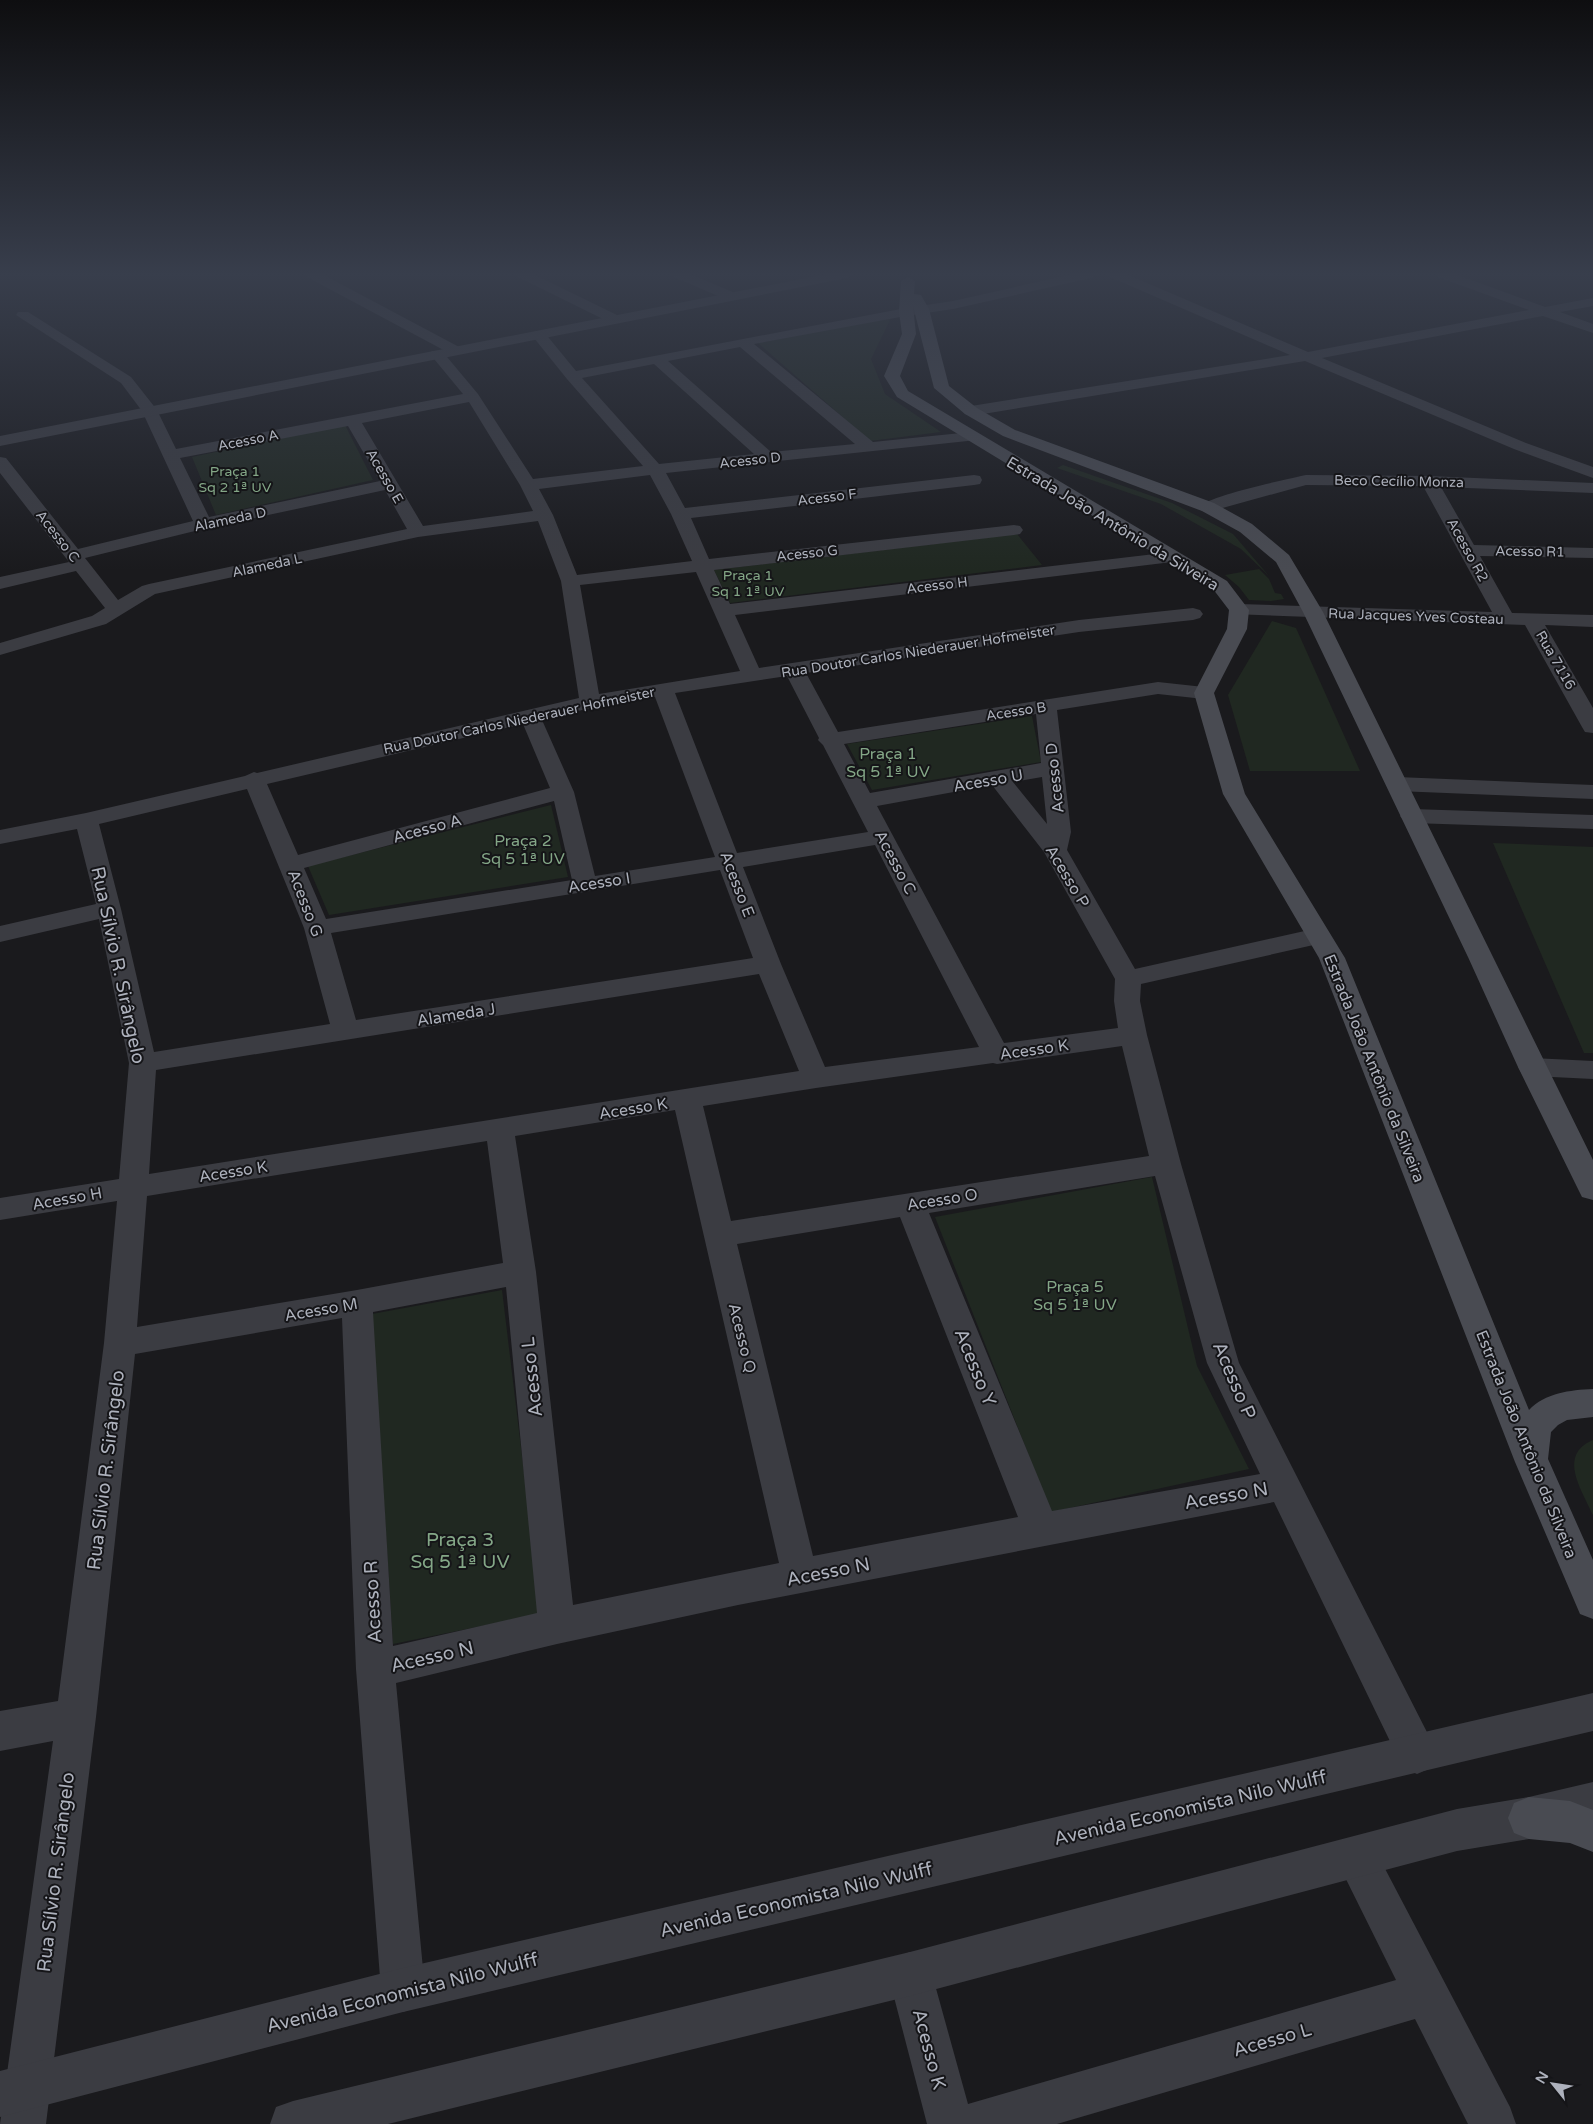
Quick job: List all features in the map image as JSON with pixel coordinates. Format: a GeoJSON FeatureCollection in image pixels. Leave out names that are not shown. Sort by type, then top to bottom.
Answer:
{"type":"FeatureCollection","features":[{"type":"Feature","properties":{"kind":"main road","name":"Estrada João Antônio da Silveira"},"geometry":{"type":"LineString","coordinates":[[893,373],[892,376],[902,394],[1220,585],[1239,610]]}},
{"type":"Feature","properties":{"kind":"main road","name":"Estrada João Antônio da Silveira"},"geometry":{"type":"LineString","coordinates":[[938,373],[942,388],[971,411],[1009,433],[1208,507],[1246,528],[1283,559],[1313,612],[1482,957],[1532,1067],[1593,1189]]}},
{"type":"Feature","properties":{"kind":"main road"},"geometry":{"type":"LineString","coordinates":[[1204,693],[1237,629],[1239,610]]}},
{"type":"Feature","properties":{"kind":"main road","name":"Estrada João Antônio da Silveira"},"geometry":{"type":"LineString","coordinates":[[1204,693],[1234,794],[1332,958],[1532,1462],[1593,1602]]}},
{"type":"Feature","properties":{"kind":"main road"},"geometry":{"type":"LineString","coordinates":[[1532,1462],[1530,1442],[1536,1424],[1550,1412],[1570,1404],[1593,1403]]}},
{"type":"Feature","properties":{"kind":"main road"},"geometry":{"type":"LineString","coordinates":[[1529,1818],[1570,1822],[1593,1831]]}},
{"type":"Feature","properties":{"kind":"street"},"geometry":{"type":"LineString","coordinates":[[115,373],[126,380],[149,410],[203,524]]}},
{"type":"Feature","properties":{"kind":"street"},"geometry":{"type":"LineString","coordinates":[[0,441],[339,373]]}},
{"type":"Feature","properties":{"kind":"street"},"geometry":{"type":"LineString","coordinates":[[453,373],[473,397],[544,514],[570,582],[590,702]]}},
{"type":"Feature","properties":{"kind":"street"},"geometry":{"type":"LineString","coordinates":[[570,373],[655,470],[680,514],[752,676]]}},
{"type":"Feature","properties":{"kind":"street"},"geometry":{"type":"LineString","coordinates":[[572,376],[586,373]]}},
{"type":"Feature","properties":{"kind":"street"},"geometry":{"type":"LineString","coordinates":[[673,373],[768,458]]}},
{"type":"Feature","properties":{"kind":"street"},"geometry":{"type":"LineString","coordinates":[[780,373],[869,447]]}},
{"type":"Feature","properties":{"kind":"street"},"geometry":{"type":"LineString","coordinates":[[971,411],[1203,373]]}},
{"type":"Feature","properties":{"kind":"street"},"geometry":{"type":"LineString","coordinates":[[1348,373],[1520,446],[1593,473]]}},
{"type":"Feature","properties":{"kind":"street","name":"Acesso A"},"geometry":{"type":"LineString","coordinates":[[170,455],[473,397]]}},
{"type":"Feature","properties":{"kind":"street","name":"Acesso E"},"geometry":{"type":"LineString","coordinates":[[352,420],[418,532]]}},
{"type":"Feature","properties":{"kind":"street","name":"Acesso D"},"geometry":{"type":"LineString","coordinates":[[528,485],[971,437]]}},
{"type":"Feature","properties":{"kind":"street","name":"Acesso C"},"geometry":{"type":"LineString","coordinates":[[0,462],[116,610]]}},
{"type":"Feature","properties":{"kind":"street","name":"Acesso F"},"geometry":{"type":"LineString","coordinates":[[680,514],[974,480]]}},
{"type":"Feature","properties":{"kind":"street","name":"Beco Cecílio Monza"},"geometry":{"type":"LineString","coordinates":[[1208,507],[1224,501],[1306,480],[1429,481],[1593,488]]}},
{"type":"Feature","properties":{"kind":"street","name":"Acesso R2"},"geometry":{"type":"LineString","coordinates":[[1429,481],[1506,619]]}},
{"type":"Feature","properties":{"kind":"street","name":"Alameda D"},"geometry":{"type":"LineString","coordinates":[[77,560],[203,524],[388,484]]}},
{"type":"Feature","properties":{"kind":"street","name":"Alameda L"},"geometry":{"type":"LineString","coordinates":[[0,650],[99,620],[149,590],[418,532],[544,514]]}},
{"type":"Feature","properties":{"kind":"street","name":"Acesso G"},"geometry":{"type":"LineString","coordinates":[[570,582],[1014,530]]}},
{"type":"Feature","properties":{"kind":"street","name":"Acesso R1"},"geometry":{"type":"LineString","coordinates":[[1468,550],[1593,553]]}},
{"type":"Feature","properties":{"kind":"street","name":"Acesso H"},"geometry":{"type":"LineString","coordinates":[[722,611],[1172,556]]}},
{"type":"Feature","properties":{"kind":"street"},"geometry":{"type":"LineString","coordinates":[[0,583],[77,560]]}},
{"type":"Feature","properties":{"kind":"street","name":"Rua Jacques Yves Costeau"},"geometry":{"type":"LineString","coordinates":[[1239,610],[1593,621]]}},
{"type":"Feature","properties":{"kind":"street","name":"Rua Doutor Carlos Niederauer Hofmeister"},"geometry":{"type":"LineString","coordinates":[[0,837],[86,820],[254,779],[590,702],[663,689],[1079,626],[1193,614]]}},
{"type":"Feature","properties":{"kind":"street","name":"Rua 7116"},"geometry":{"type":"LineString","coordinates":[[1532,619],[1587,702],[1593,727]]}},
{"type":"Feature","properties":{"kind":"street","name":"Acesso C"},"geometry":{"type":"LineString","coordinates":[[794,670],[997,1054]]}},
{"type":"Feature","properties":{"kind":"street","name":"Acesso B"},"geometry":{"type":"LineString","coordinates":[[830,740],[1158,688],[1204,693]]}},
{"type":"Feature","properties":{"kind":"street","name":"Acesso E"},"geometry":{"type":"LineString","coordinates":[[663,689],[768,964],[816,1078]]}},
{"type":"Feature","properties":{"kind":"street","name":"Acesso D"},"geometry":{"type":"LineString","coordinates":[[1046,706],[1059,832],[1055,850]]}},
{"type":"Feature","properties":{"kind":"street"},"geometry":{"type":"LineString","coordinates":[[530,716],[563,792],[585,884]]}},
{"type":"Feature","properties":{"kind":"street","name":"Acesso U"},"geometry":{"type":"LineString","coordinates":[[864,801],[999,779],[1053,768]]}},
{"type":"Feature","properties":{"kind":"street","name":"Acesso G"},"geometry":{"type":"LineString","coordinates":[[254,779],[292,864],[317,928],[346,1032]]}},
{"type":"Feature","properties":{"kind":"street","name":"Acesso P"},"geometry":{"type":"LineString","coordinates":[[999,779],[1055,850],[1128,979],[1127,1001],[1132,1035],[1166,1164],[1223,1363],[1417,1754]]}},
{"type":"Feature","properties":{"kind":"street"},"geometry":{"type":"LineString","coordinates":[[1396,784],[1593,792]]}},
{"type":"Feature","properties":{"kind":"street","name":"Acesso A"},"geometry":{"type":"LineString","coordinates":[[292,864],[563,792]]}},
{"type":"Feature","properties":{"kind":"street"},"geometry":{"type":"LineString","coordinates":[[1412,816],[1593,822]]}},
{"type":"Feature","properties":{"kind":"street","name":"Rua Sílvio R. Sirângelo"},"geometry":{"type":"LineString","coordinates":[[17,2102],[76,1717],[120,1343],[143,1063],[109,909],[86,820]]}},
{"type":"Feature","properties":{"kind":"street","name":"Acesso I"},"geometry":{"type":"LineString","coordinates":[[317,928],[882,837]]}},
{"type":"Feature","properties":{"kind":"street"},"geometry":{"type":"LineString","coordinates":[[0,934],[109,909]]}},
{"type":"Feature","properties":{"kind":"street"},"geometry":{"type":"LineString","coordinates":[[1128,979],[1318,936]]}},
{"type":"Feature","properties":{"kind":"street","name":"Alameda J"},"geometry":{"type":"LineString","coordinates":[[143,1063],[768,964]]}},
{"type":"Feature","properties":{"kind":"street","name":"Acesso K"},"geometry":{"type":"LineString","coordinates":[[134,1186],[687,1100],[816,1078],[1132,1035]]}},
{"type":"Feature","properties":{"kind":"street"},"geometry":{"type":"LineString","coordinates":[[1532,1067],[1593,1070]]}},
{"type":"Feature","properties":{"kind":"street","name":"Acesso Q"},"geometry":{"type":"LineString","coordinates":[[687,1100],[800,1576]]}},
{"type":"Feature","properties":{"kind":"street","name":"Acesso L"},"geometry":{"type":"LineString","coordinates":[[500,1129],[520,1272],[557,1626]]}},
{"type":"Feature","properties":{"kind":"street","name":"Acesso O"},"geometry":{"type":"LineString","coordinates":[[718,1234],[1166,1164]]}},
{"type":"Feature","properties":{"kind":"street","name":"Acesso H"},"geometry":{"type":"LineString","coordinates":[[0,1209],[134,1186]]}},
{"type":"Feature","properties":{"kind":"street","name":"Acesso Y"},"geometry":{"type":"LineString","coordinates":[[910,1204],[1041,1529]]}},
{"type":"Feature","properties":{"kind":"street","name":"Acesso M"},"geometry":{"type":"LineString","coordinates":[[120,1343],[357,1304],[520,1272]]}},
{"type":"Feature","properties":{"kind":"street","name":"Acesso R"},"geometry":{"type":"LineString","coordinates":[[357,1304],[375,1669],[403,1990]]}},
{"type":"Feature","properties":{"kind":"street","name":"Acesso N"},"geometry":{"type":"LineString","coordinates":[[375,1669],[557,1626],[800,1576],[1041,1529],[1284,1485]]}},
{"type":"Feature","properties":{"kind":"street","name":"Avenida Economista Nilo Wulff"},"geometry":{"type":"LineString","coordinates":[[17,2102],[403,1990],[1593,1712]]}},
{"type":"Feature","properties":{"kind":"street"},"geometry":{"type":"LineString","coordinates":[[0,1731],[76,1717]]}},
{"type":"Feature","properties":{"kind":"street"},"geometry":{"type":"LineString","coordinates":[[293,2124],[910,1974],[1457,1830],[1529,1818],[1593,1802]]}},
{"type":"Feature","properties":{"kind":"street"},"geometry":{"type":"LineString","coordinates":[[1356,1857],[1493,2124]]}},
{"type":"Feature","properties":{"kind":"street","name":"Acesso K"},"geometry":{"type":"LineString","coordinates":[[910,1974],[950,2124]]}},
{"type":"Feature","properties":{"kind":"street","name":"Acesso L"},"geometry":{"type":"LineString","coordinates":[[977,2124],[1426,1994]]}},
{"type":"Feature","properties":{"kind":"green space"},"geometry":{"type":"Polygon","coordinates":[[[792,373],[877,373],[885,394],[941,432],[870,441],[792,373]]]}},
{"type":"Feature","properties":{"kind":"green space","name":"Praça 1 Sq 2 1ª UV"},"geometry":{"type":"Polygon","coordinates":[[[345,425],[373,480],[216,515],[192,457],[345,425]]]}},
{"type":"Feature","properties":{"kind":"green space"},"geometry":{"type":"Polygon","coordinates":[[[1063,465],[1172,503],[1233,534],[1269,576],[1241,549],[1161,504],[1057,468],[1063,465]]]}},
{"type":"Feature","properties":{"kind":"green space","name":"Praça 1 Sq 1 1ª UV"},"geometry":{"type":"Polygon","coordinates":[[[1017,534],[1042,565],[730,603],[714,570],[1017,534]]]}},
{"type":"Feature","properties":{"kind":"green space"},"geometry":{"type":"Polygon","coordinates":[[[1259,569],[1269,579],[1275,593],[1281,594],[1284,599],[1271,601],[1249,600],[1239,587],[1225,575],[1259,569]]]}},
{"type":"Feature","properties":{"kind":"green space"},"geometry":{"type":"Polygon","coordinates":[[[1272,621],[1296,628],[1360,771],[1250,771],[1228,695],[1272,621]]]}},
{"type":"Feature","properties":{"kind":"green space","name":"Praça 1 Sq 5 1ª UV"},"geometry":{"type":"Polygon","coordinates":[[[1032,716],[1041,762],[872,790],[847,744],[1032,716]]]}},
{"type":"Feature","properties":{"kind":"green space","name":"Praça 2 Sq 5 1ª UV"},"geometry":{"type":"Polygon","coordinates":[[[551,805],[568,877],[329,915],[308,866],[551,805]]]}},
{"type":"Feature","properties":{"kind":"green space"},"geometry":{"type":"Polygon","coordinates":[[[1493,843],[1593,847],[1593,1053],[1584,1053],[1493,843]]]}},
{"type":"Feature","properties":{"kind":"green space","name":"Praça 5 Sq 5 1ª UV"},"geometry":{"type":"Polygon","coordinates":[[[1152,1177],[1197,1366],[1249,1469],[1051,1512],[935,1217],[1152,1177]]]}},
{"type":"Feature","properties":{"kind":"green space","name":"Praça 3 Sq 5 1ª UV"},"geometry":{"type":"Polygon","coordinates":[[[502,1290],[541,1614],[393,1644],[372,1314],[502,1290]]]}},
{"type":"Feature","properties":{"kind":"green space"},"geometry":{"type":"Polygon","coordinates":[[[1593,1440],[1593,1515],[1575,1474],[1574,1464],[1576,1455],[1582,1447],[1593,1440]]]}}]}
